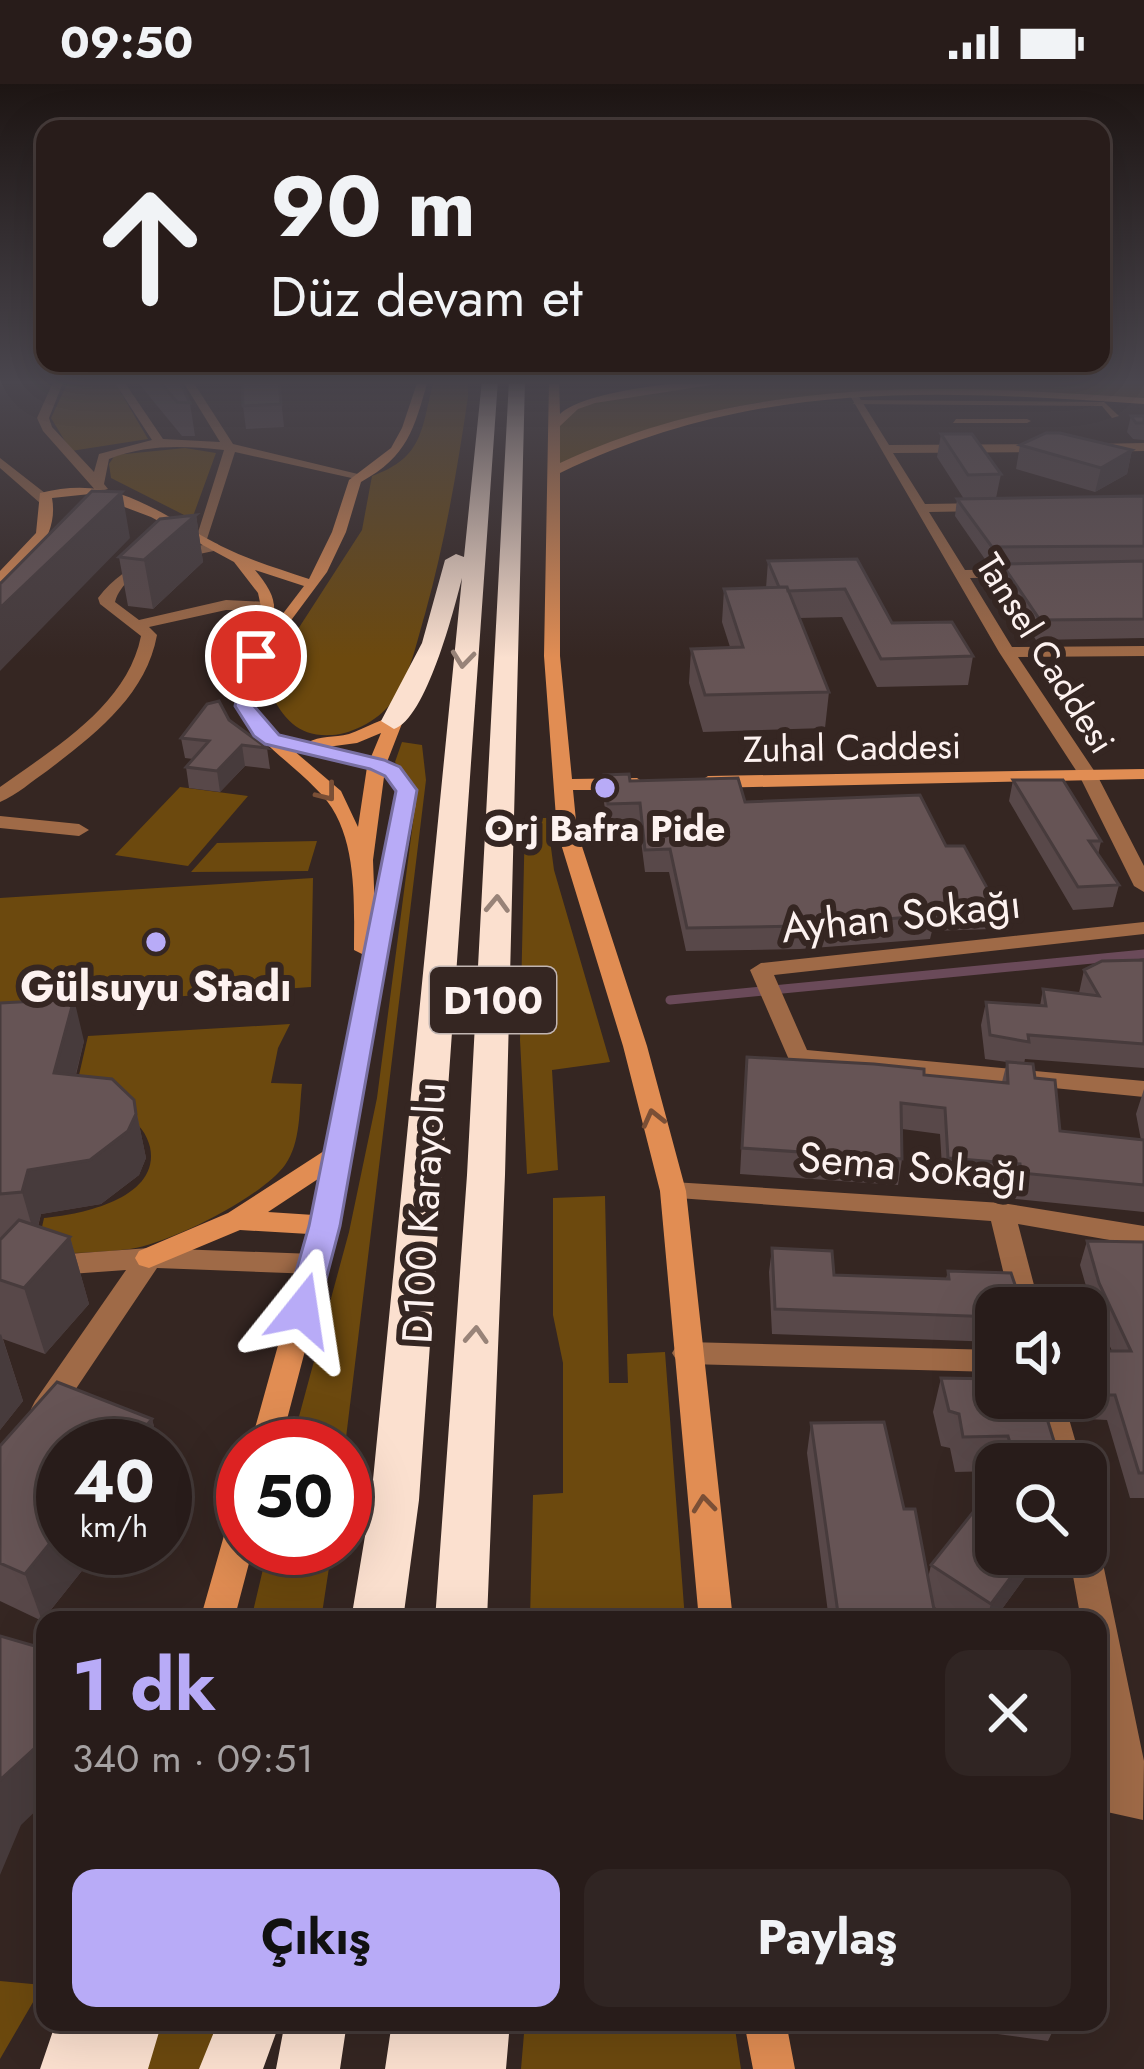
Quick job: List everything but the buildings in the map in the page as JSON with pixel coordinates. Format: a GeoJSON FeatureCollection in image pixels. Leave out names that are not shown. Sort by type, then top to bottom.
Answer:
{"type":"FeatureCollection","features":[{"type":"Feature","properties":{"kind":"highway","name":"D100 Karayolu"},"geometry":{"type":"LineString","coordinates":[[378,1611],[394,1499],[462,664],[482,473]]}},
{"type":"Feature","properties":{"kind":"highway","name":"D100 Karayolu"},"geometry":{"type":"LineString","coordinates":[[461,1611],[514,473]]}},
{"type":"Feature","properties":{"kind":"highway"},"geometry":{"type":"LineString","coordinates":[[394,721],[434,643],[454,565],[480,501]]}},
{"type":"Feature","properties":{"kind":"highway"},"geometry":{"type":"LineString","coordinates":[[473,1402],[485,1611]]}},
{"type":"Feature","properties":{"kind":"highway"},"geometry":{"type":"LineString","coordinates":[[366,1611],[394,1499]]}},
{"type":"Feature","properties":{"kind":"highway"},"geometry":{"type":"LineString","coordinates":[[72,2069],[84,2031]]}},
{"type":"Feature","properties":{"kind":"highway"},"geometry":{"type":"LineString","coordinates":[[116,2069],[128,2031]]}},
{"type":"Feature","properties":{"kind":"highway"},"geometry":{"type":"LineString","coordinates":[[231,2069],[246,2031]]}},
{"type":"Feature","properties":{"kind":"highway"},"geometry":{"type":"LineString","coordinates":[[308,2069],[314,2031]]}},
{"type":"Feature","properties":{"kind":"highway"},"geometry":{"type":"LineString","coordinates":[[417,2069],[422,2031]]}},
{"type":"Feature","properties":{"kind":"highway"},"geometry":{"type":"LineString","coordinates":[[474,2069],[478,2031]]}},
{"type":"Feature","properties":{"kind":"main road"},"geometry":{"type":"LineString","coordinates":[[256,656],[338,544],[356,478],[369,473]]}},
{"type":"Feature","properties":{"kind":"main road"},"geometry":{"type":"LineString","coordinates":[[551,473],[552,656],[562,785],[581,884],[635,1046],[674,1191],[715,1611]]}},
{"type":"Feature","properties":{"kind":"main road"},"geometry":{"type":"LineString","coordinates":[[0,578],[44,534],[50,521],[45,500],[64,490],[101,487],[238,559],[270,590],[290,598],[308,586]]}},
{"type":"Feature","properties":{"kind":"main road"},"geometry":{"type":"LineString","coordinates":[[338,544],[270,590],[244,706],[254,724],[334,795],[363,860]]}},
{"type":"Feature","properties":{"kind":"main road"},"geometry":{"type":"LineString","coordinates":[[238,559],[270,590]]}},
{"type":"Feature","properties":{"kind":"main road"},"geometry":{"type":"LineString","coordinates":[[270,590],[308,586]]}},
{"type":"Feature","properties":{"kind":"main road"},"geometry":{"type":"LineString","coordinates":[[272,740],[351,740],[394,721]]}},
{"type":"Feature","properties":{"kind":"main road"},"geometry":{"type":"LineString","coordinates":[[359,1036],[366,934],[363,860],[377,764],[394,721]]}},
{"type":"Feature","properties":{"kind":"main road"},"geometry":{"type":"LineString","coordinates":[[272,740],[377,764],[400,779],[407,803],[325,1226],[272,1419]]}},
{"type":"Feature","properties":{"kind":"main road","name":"Zuhal Caddesi"},"geometry":{"type":"LineString","coordinates":[[681,783],[1144,774]]}},
{"type":"Feature","properties":{"kind":"main road"},"geometry":{"type":"LineString","coordinates":[[562,785],[657,784]]}},
{"type":"Feature","properties":{"kind":"main road"},"geometry":{"type":"LineString","coordinates":[[149,1258],[237,1220],[339,1153]]}},
{"type":"Feature","properties":{"kind":"main road"},"geometry":{"type":"LineString","coordinates":[[237,1220],[325,1226]]}},
{"type":"Feature","properties":{"kind":"main road"},"geometry":{"type":"LineString","coordinates":[[219,1611],[229,1575]]}},
{"type":"Feature","properties":{"kind":"main road"},"geometry":{"type":"LineString","coordinates":[[47,2069],[64,2031]]}},
{"type":"Feature","properties":{"kind":"main road"},"geometry":{"type":"LineString","coordinates":[[767,2031],[774,2069]]}},
{"type":"Feature","properties":{"kind":"street"},"geometry":{"type":"LineString","coordinates":[[13,473],[45,500]]}},
{"type":"Feature","properties":{"kind":"street"},"geometry":{"type":"LineString","coordinates":[[88,473],[101,487]]}},
{"type":"Feature","properties":{"kind":"street"},"geometry":{"type":"LineString","coordinates":[[101,487],[102,473]]}},
{"type":"Feature","properties":{"kind":"street"},"geometry":{"type":"LineString","coordinates":[[0,796],[115,702],[138,675],[147,658],[149,634],[133,626],[106,598],[142,562],[207,543],[224,473]]}},
{"type":"Feature","properties":{"kind":"street"},"geometry":{"type":"LineString","coordinates":[[333,473],[356,478]]}},
{"type":"Feature","properties":{"kind":"street","name":"Tansel Caddesi"},"geometry":{"type":"LineString","coordinates":[[898,473],[1088,775],[1144,886]]}},
{"type":"Feature","properties":{"kind":"street"},"geometry":{"type":"LineString","coordinates":[[920,508],[1010,507]]}},
{"type":"Feature","properties":{"kind":"street"},"geometry":{"type":"LineString","coordinates":[[960,574],[1052,572]]}},
{"type":"Feature","properties":{"kind":"street"},"geometry":{"type":"LineString","coordinates":[[133,626],[270,590]]}},
{"type":"Feature","properties":{"kind":"street"},"geometry":{"type":"LineString","coordinates":[[1007,652],[1144,650]]}},
{"type":"Feature","properties":{"kind":"street"},"geometry":{"type":"LineString","coordinates":[[0,822],[80,830]]}},
{"type":"Feature","properties":{"kind":"street","name":"Ayhan Sokağı"},"geometry":{"type":"LineString","coordinates":[[1144,928],[761,970],[798,1057],[1144,1089]]}},
{"type":"Feature","properties":{"kind":"street","name":"Sema Sokağı"},"geometry":{"type":"LineString","coordinates":[[674,1191],[1002,1212],[1144,1236]]}},
{"type":"Feature","properties":{"kind":"street"},"geometry":{"type":"LineString","coordinates":[[1002,1212],[1021,1287]]}},
{"type":"Feature","properties":{"kind":"street"},"geometry":{"type":"LineString","coordinates":[[26,1432],[65,1388],[149,1258]]}},
{"type":"Feature","properties":{"kind":"street"},"geometry":{"type":"LineString","coordinates":[[0,1270],[149,1258],[314,1264]]}},
{"type":"Feature","properties":{"kind":"street"},"geometry":{"type":"LineString","coordinates":[[687,1353],[975,1360]]}},
{"type":"Feature","properties":{"kind":"street"},"geometry":{"type":"LineString","coordinates":[[1089,1575],[1096,1611]]}},
{"type":"Feature","properties":{"kind":"street"},"geometry":{"type":"LineString","coordinates":[[1107,1679],[1125,1797]]}},
{"type":"Feature","properties":{"kind":"shaded area"},"geometry":{"type":"Polygon","coordinates":[[[110,473],[209,473],[192,519],[111,478],[110,473]]]}},
{"type":"Feature","properties":{"kind":"shaded area"},"geometry":{"type":"Polygon","coordinates":[[[456,473],[432,587],[409,669],[388,707],[340,734],[310,733],[287,718],[270,692],[280,657],[362,530],[372,476],[456,473]]]}},
{"type":"Feature","properties":{"kind":"shaded area"},"geometry":{"type":"Polygon","coordinates":[[[402,742],[422,745],[426,780],[348,1419],[298,1419],[349,1232],[377,1098],[415,807],[413,786],[395,762],[402,742]]]}},
{"type":"Feature","properties":{"kind":"shaded area"},"geometry":{"type":"Polygon","coordinates":[[[180,787],[248,796],[188,866],[115,855],[180,787]]]}},
{"type":"Feature","properties":{"kind":"shaded area"},"geometry":{"type":"Polygon","coordinates":[[[525,818],[547,818],[554,870],[610,1062],[552,1070],[558,1170],[527,1174],[520,1040],[525,818]]]}},
{"type":"Feature","properties":{"kind":"shaded area"},"geometry":{"type":"Polygon","coordinates":[[[317,841],[308,871],[191,872],[217,843],[317,841]]]}},
{"type":"Feature","properties":{"kind":"shaded area","name":"Gülsuyu Stadı"},"geometry":{"type":"Polygon","coordinates":[[[313,878],[311,987],[0,1009],[0,898],[313,878]]]}},
{"type":"Feature","properties":{"kind":"shaded area"},"geometry":{"type":"Polygon","coordinates":[[[290,1024],[278,1048],[271,1083],[302,1084],[298,1126],[290,1156],[273,1178],[214,1217],[147,1245],[36,1254],[44,1218],[114,1201],[143,1180],[150,1165],[147,1138],[131,1120],[70,1114],[88,1036],[290,1024]]]}},
{"type":"Feature","properties":{"kind":"shaded area"},"geometry":{"type":"Polygon","coordinates":[[[605,1196],[609,1383],[628,1383],[627,1354],[665,1352],[684,1611],[530,1611],[533,1495],[563,1493],[563,1363],[553,1315],[553,1198],[605,1196]]]}},
{"type":"Feature","properties":{"kind":"shaded area"},"geometry":{"type":"Polygon","coordinates":[[[262,1575],[328,1575],[322,1611],[253,1611],[262,1575]]]}},
{"type":"Feature","properties":{"kind":"shaded area"},"geometry":{"type":"Polygon","coordinates":[[[0,1981],[36,1984],[36,1997],[0,2059],[0,1981]]]}},
{"type":"Feature","properties":{"kind":"shaded area"},"geometry":{"type":"Polygon","coordinates":[[[140,2031],[220,2031],[204,2069],[127,2069],[140,2031]]]}},
{"type":"Feature","properties":{"kind":"shaded area"},"geometry":{"type":"Polygon","coordinates":[[[524,2031],[735,2031],[741,2069],[521,2069],[524,2031]]]}},
{"type":"Feature","properties":{"kind":"waterway"},"geometry":{"type":"LineString","coordinates":[[670,1000],[1144,954]]}},
{"type":"Feature","properties":{"kind":"place","name":"Orj Bafra Pide"},"geometry":{"type":"Point","coordinates":[605,788]}},
{"type":"Feature","properties":{"kind":"place","name":"Gülsuyu Stadı"},"geometry":{"type":"Point","coordinates":[156,942]}},
{"type":"Feature","properties":{"kind":"route"},"geometry":{"type":"LineString","coordinates":[[256,656],[244,706],[261,732],[272,740],[377,764],[400,779],[407,803],[325,1226],[302,1310]]}}]}
